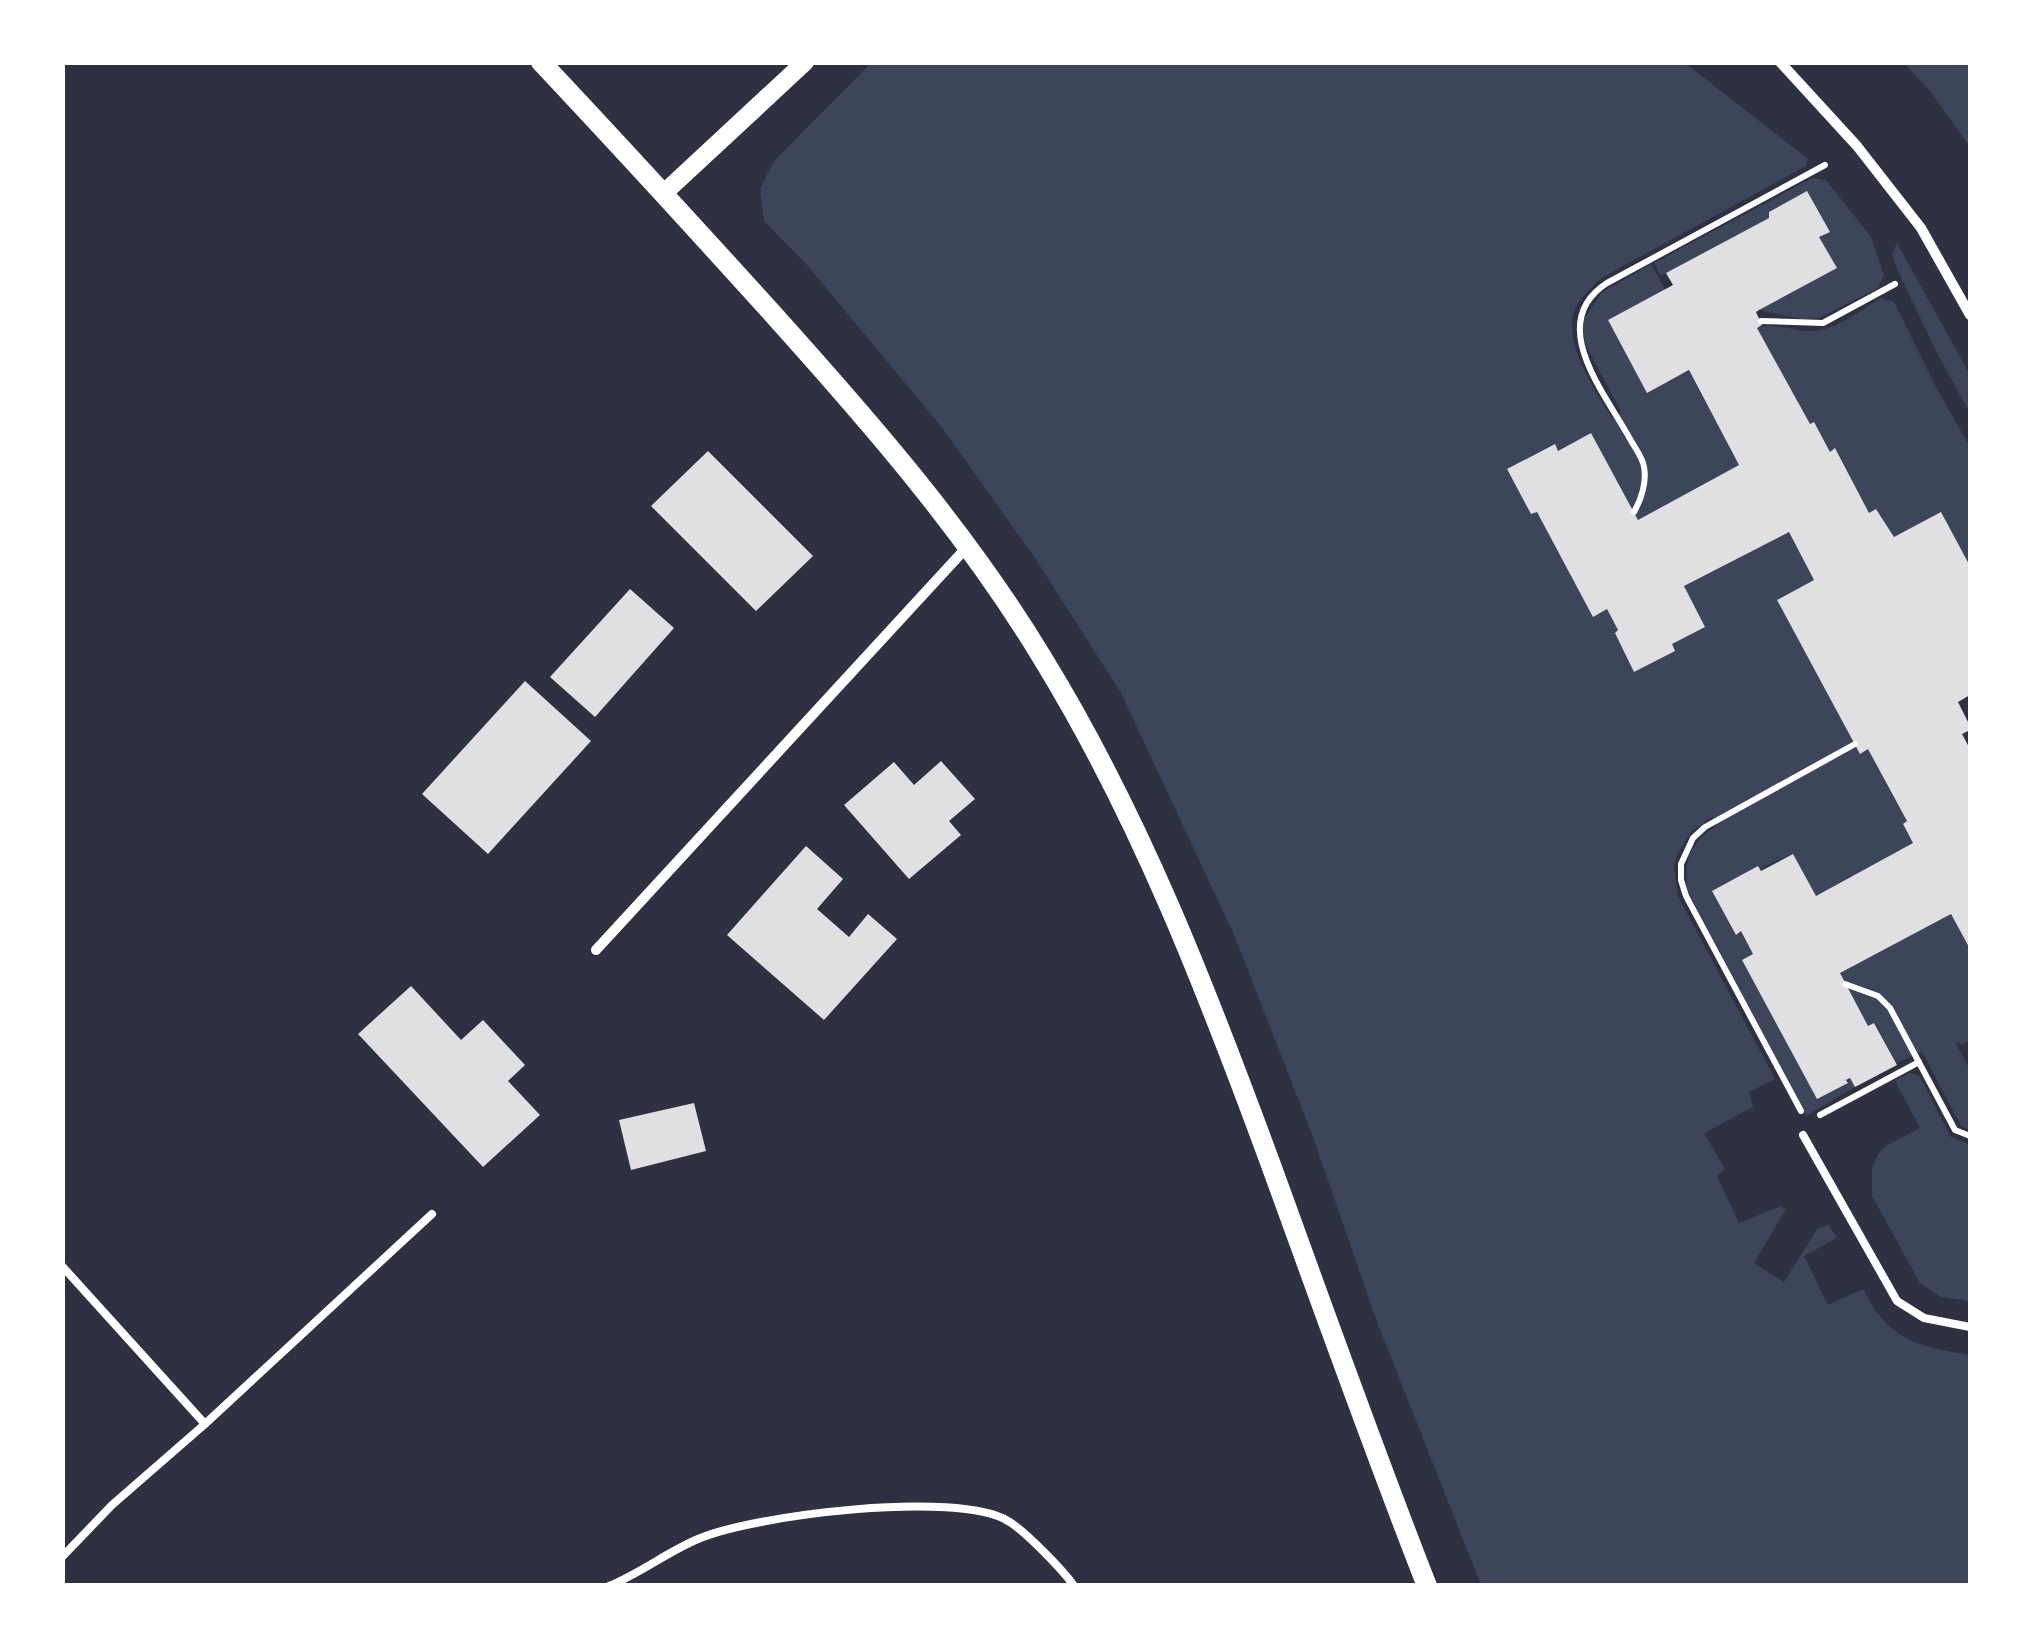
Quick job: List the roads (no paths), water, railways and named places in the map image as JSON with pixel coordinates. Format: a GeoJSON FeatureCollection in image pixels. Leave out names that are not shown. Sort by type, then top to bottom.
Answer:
{"type":"FeatureCollection","features":[{"type":"Feature","properties":{"kind":"main road"},"geometry":{"type":"LineString","coordinates":[[541,62],[862,414],[1007,601],[1065,696],[1165,892],[1227,1044],[1427,1586]]}},
{"type":"Feature","properties":{"kind":"street"},"geometry":{"type":"LineString","coordinates":[[1780,62],[1856,146],[1920,228],[1970,314]]}},
{"type":"Feature","properties":{"kind":"street"},"geometry":{"type":"LineString","coordinates":[[664,194],[801,64]]}},
{"type":"Feature","properties":{"kind":"street"},"geometry":{"type":"LineString","coordinates":[[596,950],[967,547]]}},
{"type":"Feature","properties":{"kind":"lane"},"geometry":{"type":"LineString","coordinates":[[1804,1135],[1897,1301],[1924,1318],[1970,1327]]}},
{"type":"Feature","properties":{"kind":"lane"},"geometry":{"type":"LineString","coordinates":[[62,1558],[112,1505],[432,1214]]}},
{"type":"Feature","properties":{"kind":"lane"},"geometry":{"type":"LineString","coordinates":[[62,1266],[205,1424]]}},
{"type":"Feature","properties":{"kind":"lane"},"geometry":{"type":"LineString","coordinates":[[609,1586],[700,1538],[797,1516],[858,1508],[966,1507],[1008,1521],[1074,1586]]}}]}
